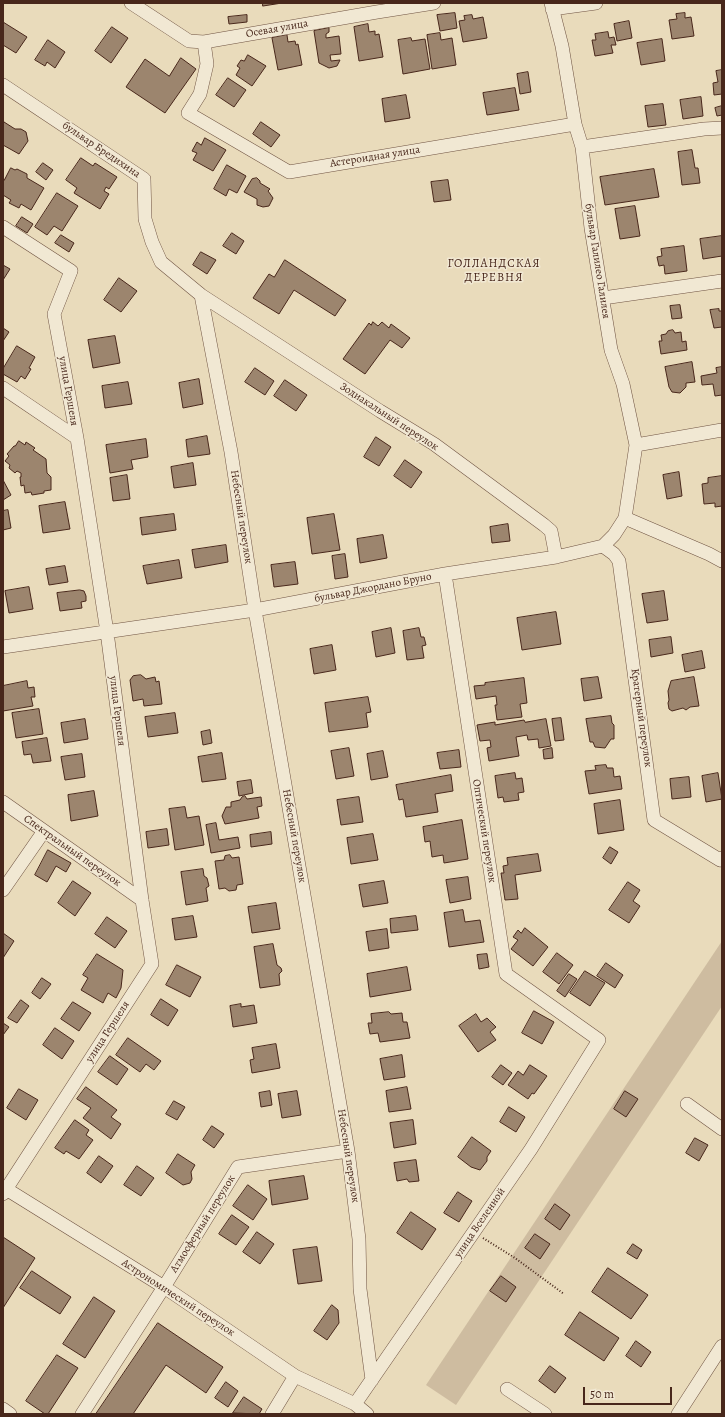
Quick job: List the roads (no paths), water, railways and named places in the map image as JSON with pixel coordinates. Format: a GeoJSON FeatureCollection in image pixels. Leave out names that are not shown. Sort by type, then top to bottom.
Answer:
{"type":"FeatureCollection","features":[{"type":"Feature","properties":{"kind":"street","name":"Осевая улица"},"geometry":{"type":"LineString","coordinates":[[130,3],[189,41],[204,42],[373,7],[434,3]]}},
{"type":"Feature","properties":{"kind":"street"},"geometry":{"type":"LineString","coordinates":[[551,6],[596,3]]}},
{"type":"Feature","properties":{"kind":"street","name":"бульвар Галилео Галилея"},"geometry":{"type":"LineString","coordinates":[[551,6],[562,46],[575,124],[582,147],[591,228],[611,350],[623,384],[636,444],[625,518]]}},
{"type":"Feature","properties":{"kind":"street","name":"Астероидная улица"},"geometry":{"type":"LineString","coordinates":[[204,42],[208,64],[200,94],[188,113],[289,172],[575,124]]}},
{"type":"Feature","properties":{"kind":"street","name":"бульвар Бредихина"},"geometry":{"type":"LineString","coordinates":[[3,85],[144,179],[145,219],[152,242],[161,262],[201,295]]}},
{"type":"Feature","properties":{"kind":"street"},"geometry":{"type":"LineString","coordinates":[[582,147],[704,129],[722,128]]}},
{"type":"Feature","properties":{"kind":"street","name":"улица Гершеля"},"geometry":{"type":"LineString","coordinates":[[3,227],[71,271],[54,314],[77,438],[107,632],[142,900],[152,964],[4,1190]]}},
{"type":"Feature","properties":{"kind":"street"},"geometry":{"type":"LineString","coordinates":[[603,298],[722,281]]}},
{"type":"Feature","properties":{"kind":"street","name":"Зодиакальный переулок"},"geometry":{"type":"LineString","coordinates":[[201,295],[380,411],[434,444],[544,525],[551,531],[556,557]]}},
{"type":"Feature","properties":{"kind":"street","name":"Небесный переулок"},"geometry":{"type":"LineString","coordinates":[[201,295],[231,452],[255,610],[348,1151],[359,1239],[360,1289],[372,1380]]}},
{"type":"Feature","properties":{"kind":"street"},"geometry":{"type":"LineString","coordinates":[[3,388],[77,438]]}},
{"type":"Feature","properties":{"kind":"street"},"geometry":{"type":"LineString","coordinates":[[636,444],[722,430]]}},
{"type":"Feature","properties":{"kind":"street"},"geometry":{"type":"LineString","coordinates":[[603,546],[614,536],[625,518],[722,561]]}},
{"type":"Feature","properties":{"kind":"street","name":"бульвар Джордано Бруно"},"geometry":{"type":"LineString","coordinates":[[3,647],[255,610],[445,574],[556,557],[603,546]]}},
{"type":"Feature","properties":{"kind":"street","name":"Кратерный переулок"},"geometry":{"type":"LineString","coordinates":[[603,546],[614,554],[619,561],[654,820],[721,859]]}},
{"type":"Feature","properties":{"kind":"street","name":"Оптический переулок"},"geometry":{"type":"LineString","coordinates":[[445,574],[506,974],[600,1040]]}},
{"type":"Feature","properties":{"kind":"street","name":"Спектральный переулок"},"geometry":{"type":"LineString","coordinates":[[3,802],[142,900]]}},
{"type":"Feature","properties":{"kind":"street"},"geometry":{"type":"LineString","coordinates":[[3,890],[44,831]]}},
{"type":"Feature","properties":{"kind":"street","name":"улица Вселенной"},"geometry":{"type":"LineString","coordinates":[[355,1404],[531,1149],[600,1040]]}},
{"type":"Feature","properties":{"kind":"street"},"geometry":{"type":"LineString","coordinates":[[687,1104],[722,1129]]}},
{"type":"Feature","properties":{"kind":"street","name":"Атмосферный переулок"},"geometry":{"type":"LineString","coordinates":[[82,1414],[164,1287],[238,1167],[348,1151]]}},
{"type":"Feature","properties":{"kind":"street","name":"Астрономический переулок"},"geometry":{"type":"LineString","coordinates":[[4,1190],[164,1287],[295,1376],[355,1404],[367,1414]]}},
{"type":"Feature","properties":{"kind":"street"},"geometry":{"type":"LineString","coordinates":[[678,1414],[722,1346]]}},
{"type":"Feature","properties":{"kind":"street"},"geometry":{"type":"LineString","coordinates":[[272,1414],[295,1376]]}},
{"type":"Feature","properties":{"kind":"street"},"geometry":{"type":"LineString","coordinates":[[507,1389],[545,1414]]}},
{"type":"Feature","properties":{"kind":"street"},"geometry":{"type":"LineString","coordinates":[[3,1409],[10,1414]]}},
{"type":"Feature","properties":{"kind":"district","name":"ГОЛЛАНДСКАЯ ДЕРЕВНЯ"},"geometry":{"type":"Point","coordinates":[494,271]}}]}
